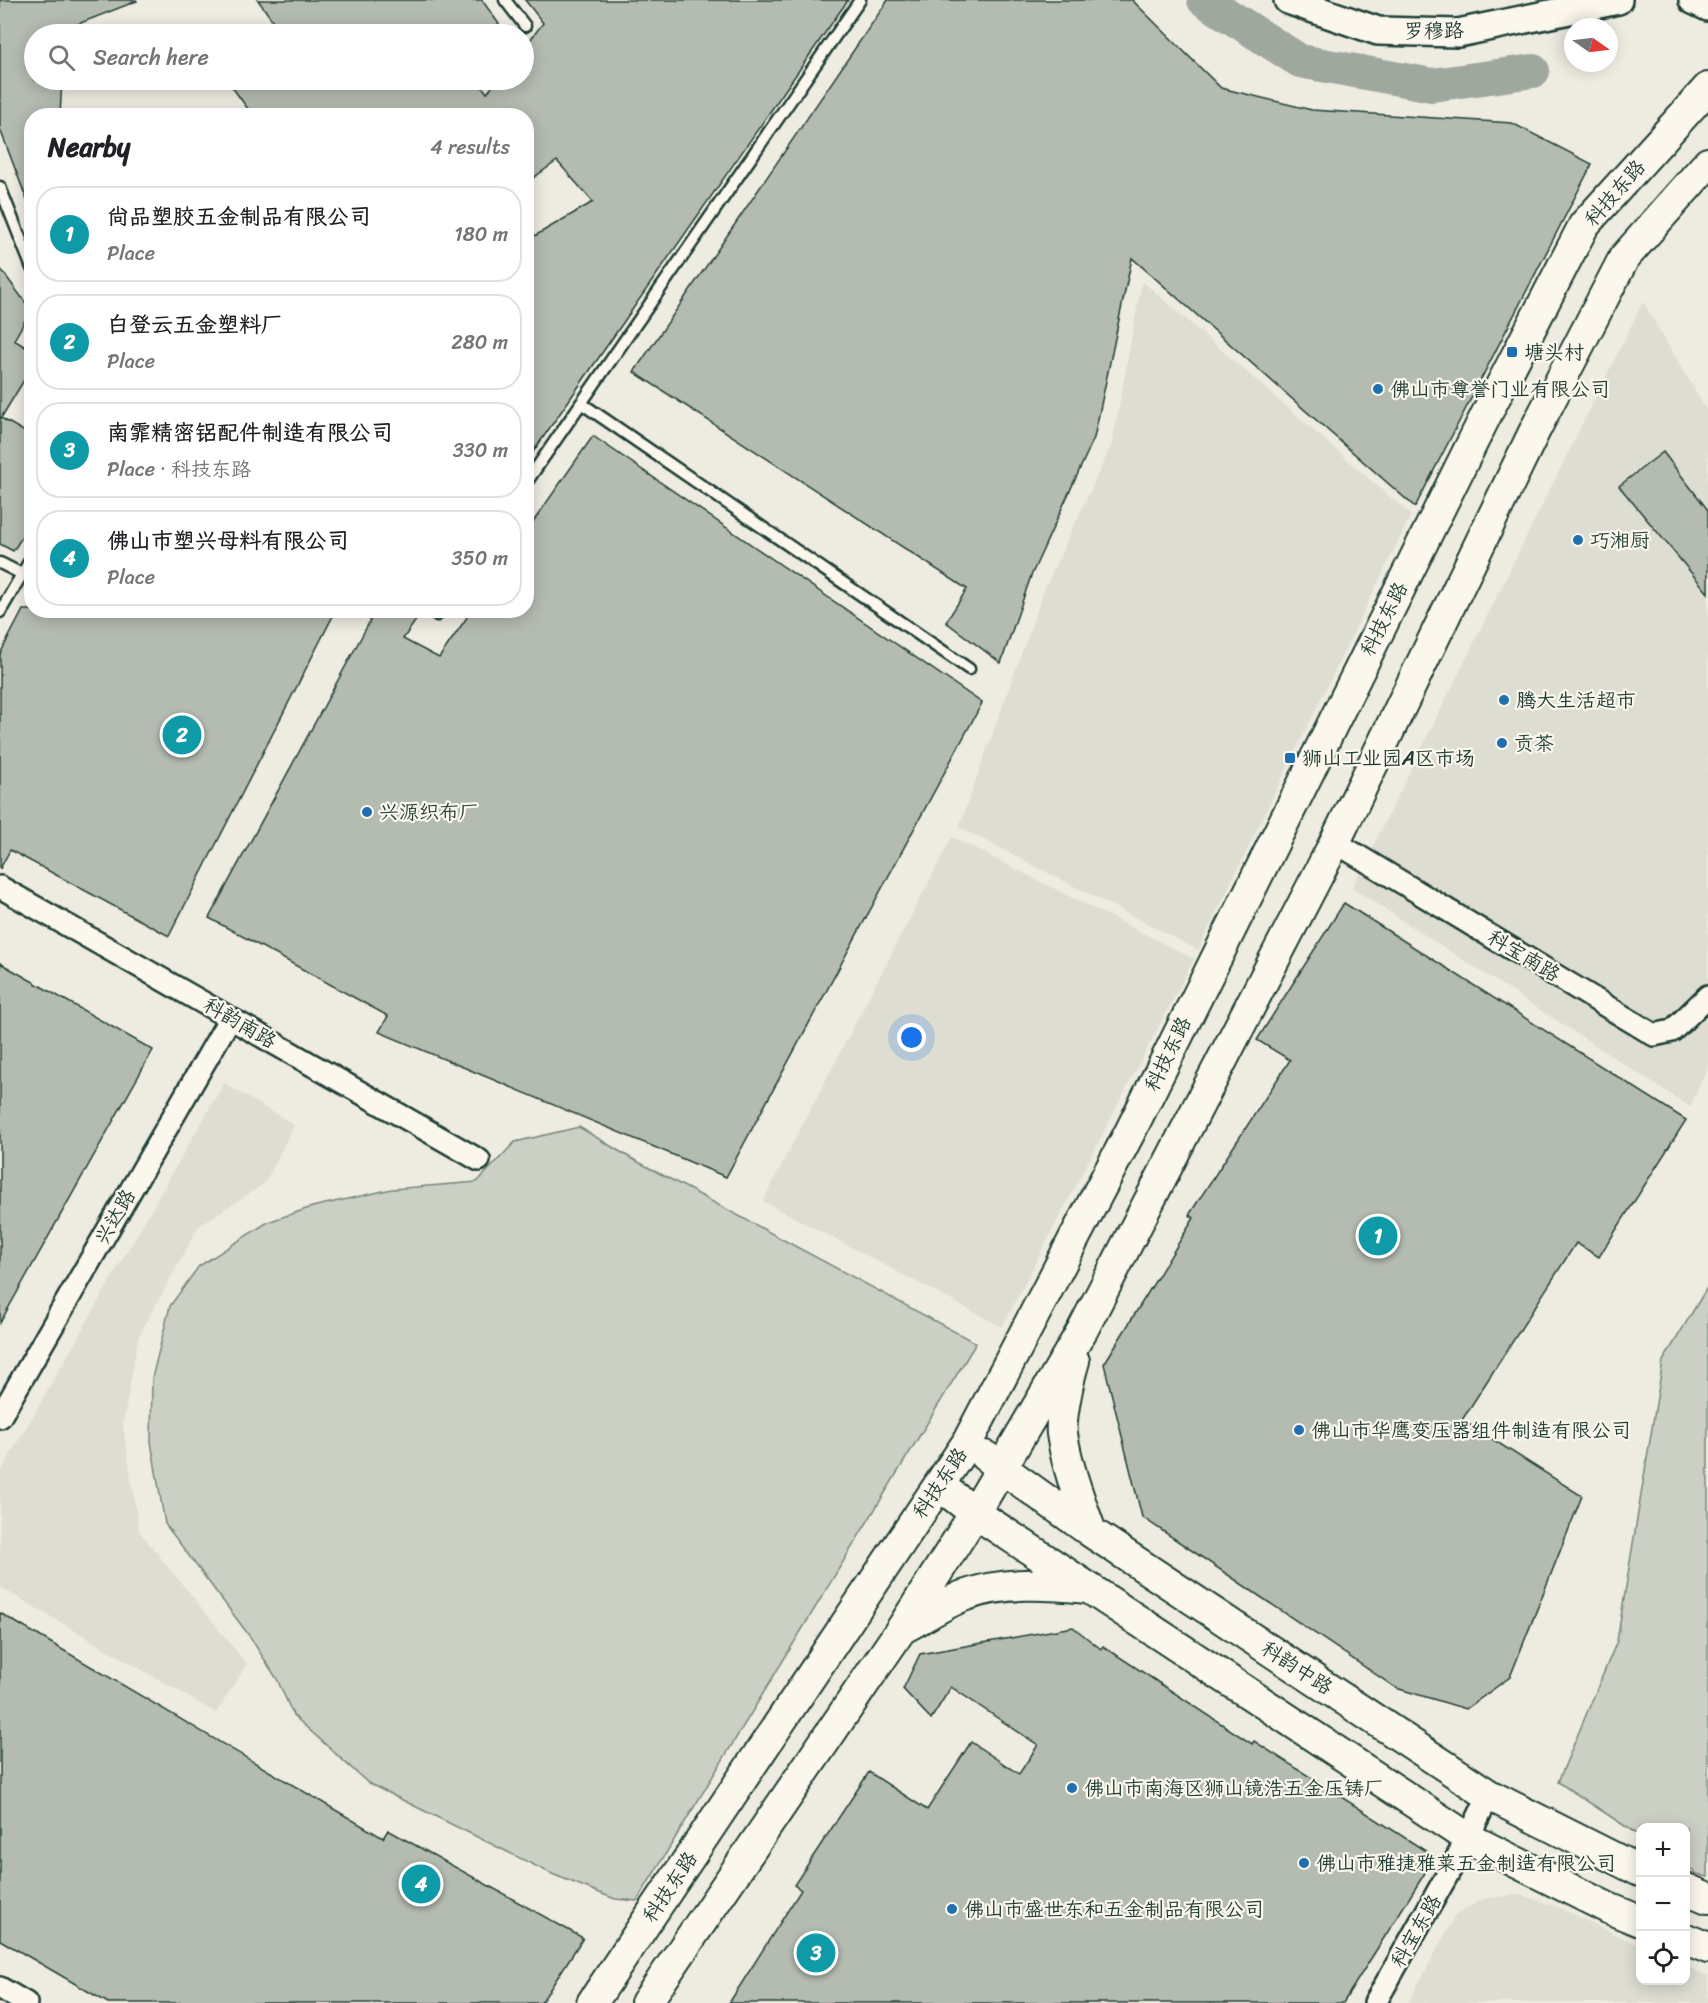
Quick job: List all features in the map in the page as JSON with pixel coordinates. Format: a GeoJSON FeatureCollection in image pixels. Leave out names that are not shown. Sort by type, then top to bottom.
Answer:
{"type":"FeatureCollection","features":[{"type":"Feature","properties":{"kind":"main road","name":"科技东路"},"geometry":{"type":"LineString","coordinates":[[592,2003],[967,1443],[1131,1130],[1492,403],[1584,225],[1708,88]]}},
{"type":"Feature","properties":{"kind":"main road"},"geometry":{"type":"LineString","coordinates":[[646,2003],[902,1628],[975,1513],[1083,1329],[1335,842],[1536,428],[1624,258],[1708,163]]}},
{"type":"Feature","properties":{"kind":"main road"},"geometry":{"type":"LineString","coordinates":[[1083,1329],[1069,1379],[1062,1432],[1077,1492],[1091,1532]]}},
{"type":"Feature","properties":{"kind":"main road","name":"科韵中路"},"geometry":{"type":"LineString","coordinates":[[967,1443],[1091,1532],[1489,1795],[1636,1868]]}},
{"type":"Feature","properties":{"kind":"main road"},"geometry":{"type":"LineString","coordinates":[[939,1485],[975,1513],[1468,1838],[1608,1908],[1636,1919]]}},
{"type":"Feature","properties":{"kind":"main road"},"geometry":{"type":"LineString","coordinates":[[902,1628],[962,1596],[998,1586],[1044,1584],[1092,1589]]}},
{"type":"Feature","properties":{"kind":"main road"},"geometry":{"type":"LineString","coordinates":[[1690,1891],[1708,1898]]}},
{"type":"Feature","properties":{"kind":"main road"},"geometry":{"type":"LineString","coordinates":[[1690,1941],[1708,1948]]}},
{"type":"Feature","properties":{"kind":"street","name":"罗穆路"},"geometry":{"type":"LineString","coordinates":[[1288,0],[1378,31],[1458,33],[1618,0]]}},
{"type":"Feature","properties":{"kind":"street"},"geometry":{"type":"LineString","coordinates":[[1693,0],[1708,7]]}},
{"type":"Feature","properties":{"kind":"street","name":"科宝南路"},"geometry":{"type":"LineString","coordinates":[[1335,842],[1654,1035],[1672,1031],[1708,996]]}},
{"type":"Feature","properties":{"kind":"street","name":"科韵南路"},"geometry":{"type":"LineString","coordinates":[[0,887],[479,1160]]}},
{"type":"Feature","properties":{"kind":"street","name":"兴达路"},"geometry":{"type":"LineString","coordinates":[[0,1417],[230,1018]]}},
{"type":"Feature","properties":{"kind":"street","name":"科宝东路"},"geometry":{"type":"LineString","coordinates":[[1375,2003],[1468,1838],[1489,1795]]}},
{"type":"Feature","properties":{"kind":"street"},"geometry":{"type":"LineString","coordinates":[[0,1988],[27,2003]]}},
{"type":"Feature","properties":{"kind":"lane"},"geometry":{"type":"LineString","coordinates":[[505,0],[523,24]]}},
{"type":"Feature","properties":{"kind":"lane"},"geometry":{"type":"LineString","coordinates":[[534,471],[860,0]]}},
{"type":"Feature","properties":{"kind":"lane"},"geometry":{"type":"LineString","coordinates":[[0,187],[24,248]]}},
{"type":"Feature","properties":{"kind":"lane"},"geometry":{"type":"LineString","coordinates":[[581,403],[969,669]]}},
{"type":"Feature","properties":{"kind":"lane"},"geometry":{"type":"LineString","coordinates":[[0,563],[22,574]]}},
{"type":"Feature","properties":{"kind":"lane"},"geometry":{"type":"LineString","coordinates":[[0,612],[24,571]]}},
{"type":"Feature","properties":{"kind":"shaded area"},"geometry":{"type":"Polygon","coordinates":[[[1142,281],[1411,515],[1198,950],[959,827],[1045,588],[1112,444],[1142,281]]]}},
{"type":"Feature","properties":{"kind":"shaded area"},"geometry":{"type":"Polygon","coordinates":[[[1643,302],[1708,413],[1708,1066],[1690,1107],[1352,888],[1643,302]]]}},
{"type":"Feature","properties":{"kind":"shaded area"},"geometry":{"type":"Polygon","coordinates":[[[952,837],[1194,959],[1002,1327],[763,1201],[952,837]]]}},
{"type":"Feature","properties":{"kind":"shaded area"},"geometry":{"type":"Polygon","coordinates":[[[224,1083],[294,1125],[265,1183],[199,1226],[138,1338],[123,1425],[139,1531],[247,1664],[216,1713],[0,1587],[0,1473],[224,1083]]]}},
{"type":"Feature","properties":{"kind":"shaded area"},"geometry":{"type":"Polygon","coordinates":[[[579,1127],[629,1157],[976,1343],[637,1901],[615,1899],[552,1874],[368,1783],[293,1715],[277,1679],[248,1634],[165,1524],[151,1442],[152,1378],[170,1306],[199,1266],[268,1222],[312,1207],[392,1189],[477,1182],[515,1142],[579,1127]]]}},
{"type":"Feature","properties":{"kind":"shaded area"},"geometry":{"type":"Polygon","coordinates":[[[1708,1286],[1708,1877],[1690,1869],[1690,1823],[1636,1823],[1636,1833],[1558,1782],[1617,1641],[1663,1361],[1708,1286]]]}},
{"type":"Feature","properties":{"kind":"shaded area"},"geometry":{"type":"Polygon","coordinates":[[[1519,1894],[1560,1908],[1636,1944],[1636,1985],[1690,1985],[1690,1968],[1708,1977],[1708,2003],[1408,2003],[1455,1916],[1482,1899],[1519,1894]]]}},
{"type":"Feature","properties":{"kind":"building"},"geometry":{"type":"Polygon","coordinates":[[[0,0],[137,1],[78,24],[24,24],[24,90],[61,90],[60,108],[24,108],[24,192],[0,129],[0,0]]]}},
{"type":"Feature","properties":{"kind":"building"},"geometry":{"type":"Polygon","coordinates":[[[258,0],[482,0],[499,24],[275,24],[258,0]]]}},
{"type":"Feature","properties":{"kind":"building"},"geometry":{"type":"Polygon","coordinates":[[[525,0],[848,0],[534,451],[534,236],[593,202],[557,161],[534,177],[534,108],[247,108],[234,90],[485,90],[487,93],[490,90],[534,90],[534,35],[543,23],[525,0]]]}},
{"type":"Feature","properties":{"kind":"building"},"geometry":{"type":"Polygon","coordinates":[[[888,0],[1132,0],[1221,88],[1312,110],[1512,123],[1592,164],[1415,507],[1132,258],[1094,438],[1031,576],[1001,663],[946,622],[967,589],[634,372],[888,0]]]}},
{"type":"Feature","properties":{"kind":"building"},"geometry":{"type":"Polygon","coordinates":[[[0,268],[24,301],[24,322],[14,340],[24,346],[24,380],[1,418],[24,431],[24,534],[13,551],[0,544],[0,268]]]}},
{"type":"Feature","properties":{"kind":"building"},"geometry":{"type":"Polygon","coordinates":[[[593,436],[982,703],[726,1177],[379,1032],[388,1016],[209,918],[372,618],[417,618],[403,639],[439,658],[466,618],[534,618],[534,521],[593,436]]]}},
{"type":"Feature","properties":{"kind":"building"},"geometry":{"type":"Polygon","coordinates":[[[1663,452],[1708,510],[1708,593],[1619,486],[1663,452]]]}},
{"type":"Feature","properties":{"kind":"building"},"geometry":{"type":"Polygon","coordinates":[[[23,610],[24,618],[332,618],[169,936],[10,850],[0,869],[0,654],[23,610]]]}},
{"type":"Feature","properties":{"kind":"building"},"geometry":{"type":"Polygon","coordinates":[[[1344,903],[1686,1120],[1599,1257],[1576,1243],[1462,1420],[1582,1496],[1510,1677],[1466,1709],[1396,1688],[1142,1517],[1104,1364],[1194,1218],[1189,1215],[1290,1060],[1257,1040],[1344,903]]]}},
{"type":"Feature","properties":{"kind":"building"},"geometry":{"type":"Polygon","coordinates":[[[0,963],[153,1050],[0,1323],[0,963]]]}},
{"type":"Feature","properties":{"kind":"building"},"geometry":{"type":"Polygon","coordinates":[[[0,1613],[383,1838],[388,1830],[583,1938],[541,2003],[108,2003],[0,1940],[0,1613]]]}},
{"type":"Feature","properties":{"kind":"building"},"geometry":{"type":"Polygon","coordinates":[[[1073,1627],[1101,1649],[1103,1646],[1252,1744],[1254,1741],[1435,1857],[1343,2003],[729,2003],[801,1890],[794,1885],[869,1772],[927,1810],[971,1742],[1019,1774],[1038,1745],[951,1687],[931,1719],[903,1689],[920,1654],[1073,1627]]]}},
{"type":"Feature","properties":{"kind":"waterway"},"geometry":{"type":"LineString","coordinates":[[1204,0],[1300,61],[1432,85],[1533,71]]}},
{"type":"Feature","properties":{"kind":"place","name":"塘头村"},"geometry":{"type":"Point","coordinates":[1512,352]}},
{"type":"Feature","properties":{"kind":"place","name":"佛山市尊誉门业有限公司"},"geometry":{"type":"Point","coordinates":[1378,389]}},
{"type":"Feature","properties":{"kind":"place","name":"巧湘厨"},"geometry":{"type":"Point","coordinates":[1578,540]}},
{"type":"Feature","properties":{"kind":"place","name":"腾大生活超市"},"geometry":{"type":"Point","coordinates":[1504,700]}},
{"type":"Feature","properties":{"kind":"place","name":"白登云五金塑料厂"},"geometry":{"type":"Point","coordinates":[182,735]}},
{"type":"Feature","properties":{"kind":"place","name":"贡茶"},"geometry":{"type":"Point","coordinates":[1502,743]}},
{"type":"Feature","properties":{"kind":"place","name":"狮山工业园A区市场"},"geometry":{"type":"Point","coordinates":[1290,758]}},
{"type":"Feature","properties":{"kind":"place","name":"兴源织布厂"},"geometry":{"type":"Point","coordinates":[367,812]}},
{"type":"Feature","properties":{"kind":"place","name":"尚品塑胶五金制品有限公司"},"geometry":{"type":"Point","coordinates":[1378,1236]}},
{"type":"Feature","properties":{"kind":"place","name":"佛山市华鹰变压器组件制造有限公司"},"geometry":{"type":"Point","coordinates":[1299,1430]}},
{"type":"Feature","properties":{"kind":"place","name":"佛山市南海区狮山镜浩五金压铸厂"},"geometry":{"type":"Point","coordinates":[1072,1788]}},
{"type":"Feature","properties":{"kind":"place","name":"佛山市雅捷雅莱五金制造有限公司"},"geometry":{"type":"Point","coordinates":[1304,1863]}},
{"type":"Feature","properties":{"kind":"place","name":"佛山市塑兴母料有限公司"},"geometry":{"type":"Point","coordinates":[421,1884]}},
{"type":"Feature","properties":{"kind":"place","name":"佛山市盛世东和五金制品有限公司"},"geometry":{"type":"Point","coordinates":[952,1909]}},
{"type":"Feature","properties":{"kind":"place","name":"南霏精密铝配件制造有限公司"},"geometry":{"type":"Point","coordinates":[816,1953]}}]}
